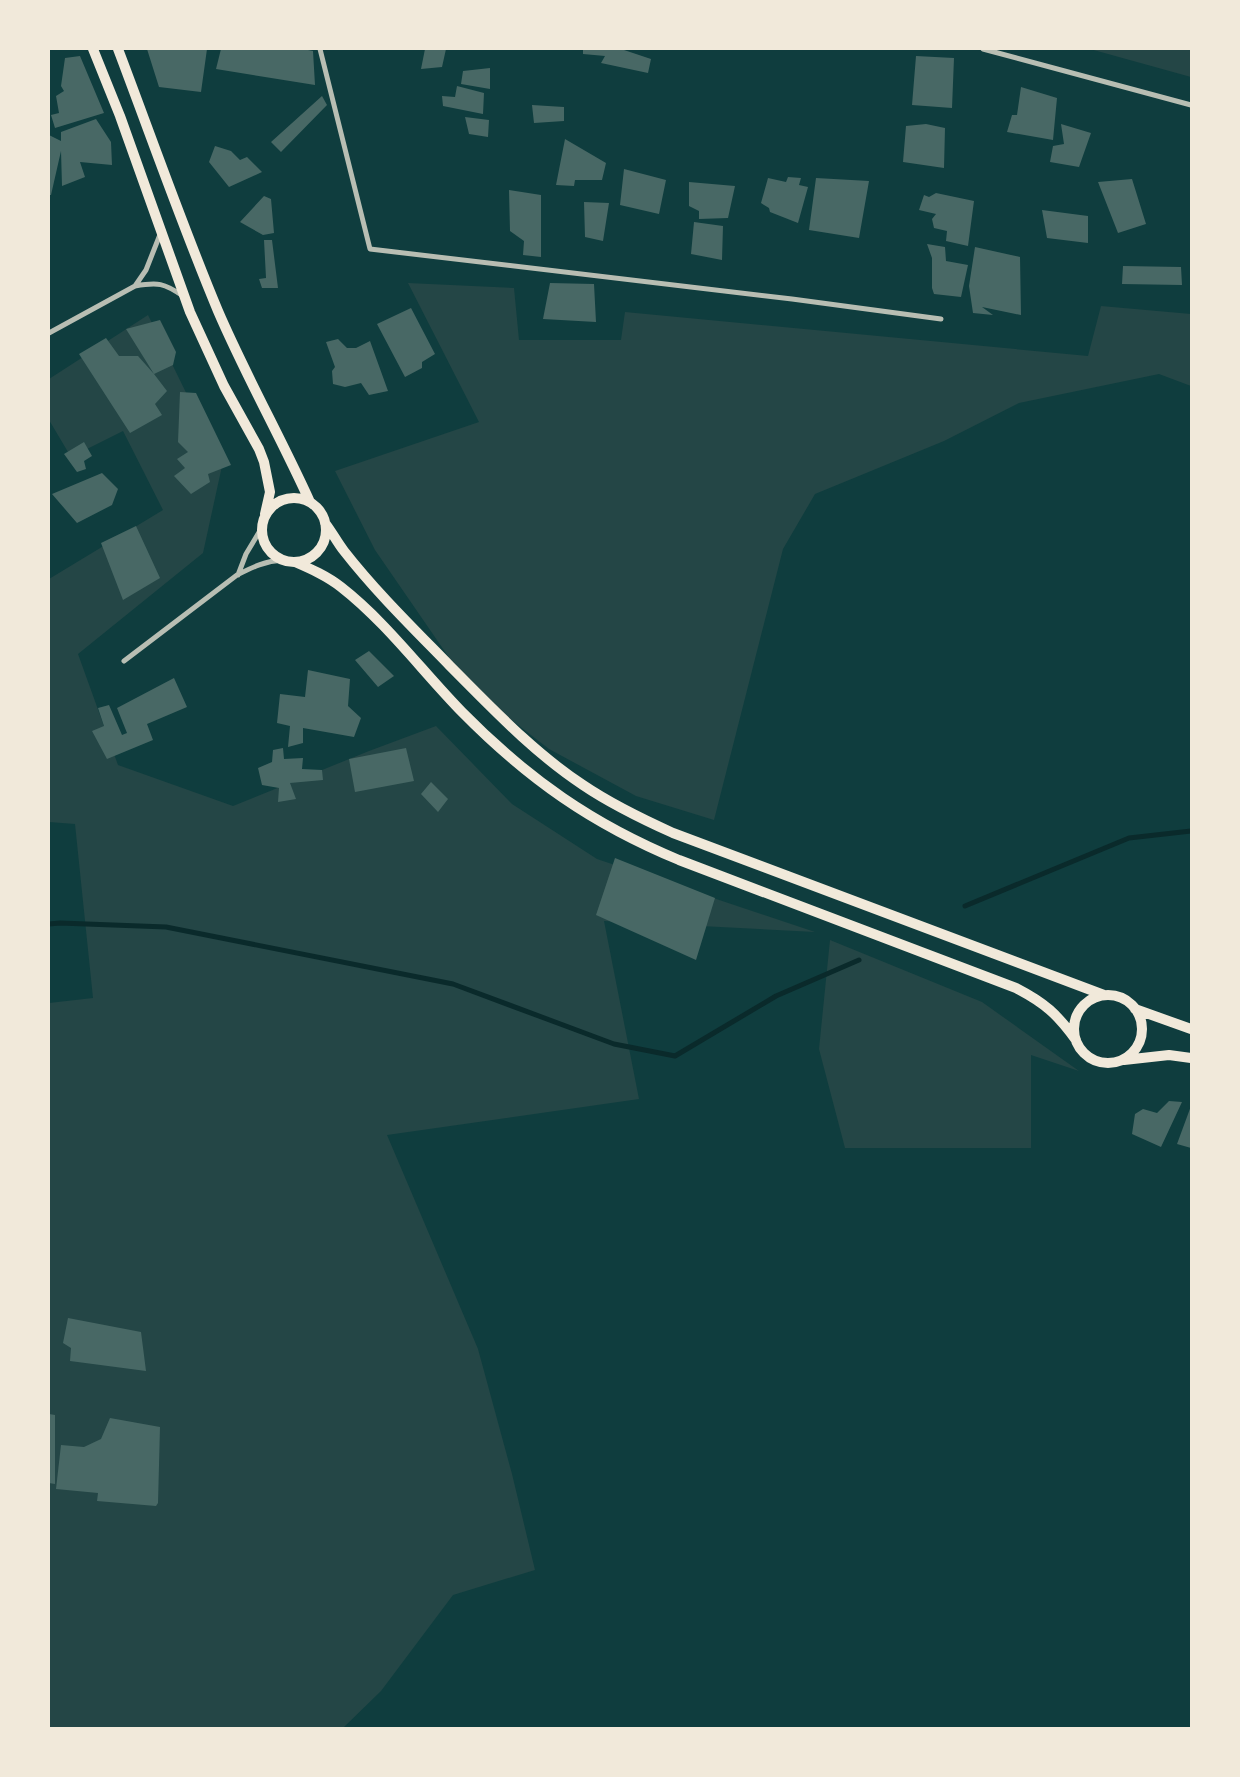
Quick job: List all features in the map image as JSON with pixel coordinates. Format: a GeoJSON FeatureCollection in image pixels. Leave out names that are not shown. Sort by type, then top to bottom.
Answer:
{"type":"FeatureCollection","features":[{"type":"Feature","properties":{"kind":"main road"},"geometry":{"type":"LineString","coordinates":[[93,49],[120,116],[185,298],[224,386],[259,448],[264,462],[270,492],[261,529],[268,550],[283,560],[295,562],[324,575],[342,587],[379,622],[488,738],[535,780],[585,813],[642,845],[1016,988],[1034,997],[1050,1009],[1061,1020],[1081,1050],[1099,1062],[1110,1063],[1120,1060],[1168,1055],[1191,1058]]}},
{"type":"Feature","properties":{"kind":"main road"},"geometry":{"type":"LineString","coordinates":[[118,49],[218,310],[252,385],[310,502],[322,514],[326,532],[320,549],[313,556],[295,562]]}},
{"type":"Feature","properties":{"kind":"main road"},"geometry":{"type":"LineString","coordinates":[[265,514],[280,500],[300,498],[310,502]]}},
{"type":"Feature","properties":{"kind":"main road"},"geometry":{"type":"LineString","coordinates":[[325,523],[342,550],[410,625],[502,718],[554,764],[614,804],[673,833],[1104,996]]}},
{"type":"Feature","properties":{"kind":"main road"},"geometry":{"type":"LineString","coordinates":[[1076,1040],[1074,1030],[1075,1019],[1087,1002],[1096,997],[1108,995],[1120,997],[1130,1003],[1141,1022],[1141,1034],[1138,1045],[1130,1054],[1120,1060]]}},
{"type":"Feature","properties":{"kind":"main road"},"geometry":{"type":"LineString","coordinates":[[1135,1009],[1191,1029]]}},
{"type":"Feature","properties":{"kind":"street"},"geometry":{"type":"LineString","coordinates":[[320,49],[370,249],[783,297],[941,319]]}},
{"type":"Feature","properties":{"kind":"street"},"geometry":{"type":"LineString","coordinates":[[983,49],[1191,105]]}},
{"type":"Feature","properties":{"kind":"street"},"geometry":{"type":"LineString","coordinates":[[136,286],[146,270],[161,232]]}},
{"type":"Feature","properties":{"kind":"street"},"geometry":{"type":"LineString","coordinates":[[49,333],[136,286],[150,284],[169,286],[185,298]]}},
{"type":"Feature","properties":{"kind":"street"},"geometry":{"type":"LineString","coordinates":[[238,575],[246,554],[261,529]]}},
{"type":"Feature","properties":{"kind":"street"},"geometry":{"type":"LineString","coordinates":[[124,661],[238,575],[256,565],[283,560]]}},
{"type":"Feature","properties":{"kind":"shaded area"},"geometry":{"type":"Polygon","coordinates":[[[1090,49],[1191,49],[1191,77],[1090,49]]]}},
{"type":"Feature","properties":{"kind":"shaded area"},"geometry":{"type":"Polygon","coordinates":[[[408,283],[514,288],[519,340],[621,340],[625,312],[1088,356],[1101,306],[1191,314],[1191,386],[1159,374],[1019,403],[944,441],[815,494],[783,549],[714,820],[636,796],[549,749],[470,688],[375,550],[335,471],[479,422],[408,283]]]}},
{"type":"Feature","properties":{"kind":"shaded area"},"geometry":{"type":"Polygon","coordinates":[[[148,315],[222,466],[203,553],[78,654],[118,765],[233,806],[436,726],[512,804],[597,859],[815,932],[604,921],[639,1099],[387,1135],[478,1349],[512,1474],[535,1570],[453,1595],[381,1691],[343,1728],[49,1728],[49,1003],[93,998],[75,824],[49,822],[49,579],[163,510],[123,431],[71,457],[49,420],[49,379],[148,315]]]}},
{"type":"Feature","properties":{"kind":"shaded area"},"geometry":{"type":"Polygon","coordinates":[[[830,940],[982,1002],[1079,1071],[1031,1055],[1031,1148],[845,1148],[819,1049],[830,940]]]}},
{"type":"Feature","properties":{"kind":"building"},"geometry":{"type":"Polygon","coordinates":[[[147,49],[207,49],[201,92],[159,87],[147,49]]]}},
{"type":"Feature","properties":{"kind":"building"},"geometry":{"type":"Polygon","coordinates":[[[221,49],[303,49],[313,51],[315,85],[216,69],[221,49]]]}},
{"type":"Feature","properties":{"kind":"building"},"geometry":{"type":"Polygon","coordinates":[[[425,49],[446,49],[442,67],[421,69],[425,49]]]}},
{"type":"Feature","properties":{"kind":"building"},"geometry":{"type":"Polygon","coordinates":[[[583,49],[621,49],[651,59],[648,73],[601,63],[605,56],[583,54],[583,49]]]}},
{"type":"Feature","properties":{"kind":"building"},"geometry":{"type":"Polygon","coordinates":[[[80,56],[104,113],[55,128],[51,115],[59,113],[56,96],[64,91],[61,86],[65,58],[80,56]]]}},
{"type":"Feature","properties":{"kind":"building"},"geometry":{"type":"Polygon","coordinates":[[[916,56],[954,58],[952,108],[912,105],[916,56]]]}},
{"type":"Feature","properties":{"kind":"building"},"geometry":{"type":"Polygon","coordinates":[[[490,68],[490,89],[461,84],[463,71],[490,68]]]}},
{"type":"Feature","properties":{"kind":"building"},"geometry":{"type":"Polygon","coordinates":[[[457,86],[484,93],[483,114],[443,106],[442,96],[455,97],[457,86]]]}},
{"type":"Feature","properties":{"kind":"building"},"geometry":{"type":"Polygon","coordinates":[[[1021,87],[1057,98],[1053,140],[1007,132],[1012,115],[1017,115],[1021,87]]]}},
{"type":"Feature","properties":{"kind":"building"},"geometry":{"type":"Polygon","coordinates":[[[322,96],[327,105],[281,152],[271,142],[322,96]]]}},
{"type":"Feature","properties":{"kind":"building"},"geometry":{"type":"Polygon","coordinates":[[[532,105],[564,107],[564,121],[534,123],[532,105]]]}},
{"type":"Feature","properties":{"kind":"building"},"geometry":{"type":"Polygon","coordinates":[[[465,117],[489,120],[488,137],[469,134],[465,117]]]}},
{"type":"Feature","properties":{"kind":"building"},"geometry":{"type":"Polygon","coordinates":[[[96,119],[111,142],[112,165],[80,162],[85,177],[62,186],[61,151],[51,195],[49,195],[49,135],[61,141],[61,132],[96,119]]]}},
{"type":"Feature","properties":{"kind":"building"},"geometry":{"type":"Polygon","coordinates":[[[926,124],[945,128],[944,168],[903,162],[906,126],[926,124]]]}},
{"type":"Feature","properties":{"kind":"building"},"geometry":{"type":"Polygon","coordinates":[[[1061,124],[1091,133],[1079,167],[1050,162],[1053,146],[1064,144],[1061,124]]]}},
{"type":"Feature","properties":{"kind":"building"},"geometry":{"type":"Polygon","coordinates":[[[565,139],[606,163],[602,180],[575,180],[574,186],[556,185],[565,139]]]}},
{"type":"Feature","properties":{"kind":"building"},"geometry":{"type":"Polygon","coordinates":[[[215,146],[231,151],[240,160],[247,157],[262,172],[229,187],[209,162],[215,146]]]}},
{"type":"Feature","properties":{"kind":"building"},"geometry":{"type":"Polygon","coordinates":[[[624,169],[666,180],[659,214],[620,205],[624,169]]]}},
{"type":"Feature","properties":{"kind":"building"},"geometry":{"type":"Polygon","coordinates":[[[788,177],[801,178],[799,185],[808,187],[798,223],[770,212],[769,208],[761,203],[768,178],[786,182],[788,177]]]}},
{"type":"Feature","properties":{"kind":"building"},"geometry":{"type":"Polygon","coordinates":[[[816,178],[869,181],[859,238],[809,230],[816,178]]]}},
{"type":"Feature","properties":{"kind":"building"},"geometry":{"type":"Polygon","coordinates":[[[1132,179],[1146,224],[1118,233],[1098,182],[1132,179]]]}},
{"type":"Feature","properties":{"kind":"building"},"geometry":{"type":"Polygon","coordinates":[[[689,182],[735,186],[728,218],[699,219],[699,211],[689,206],[689,182]]]}},
{"type":"Feature","properties":{"kind":"building"},"geometry":{"type":"Polygon","coordinates":[[[509,190],[541,195],[541,257],[523,255],[524,241],[510,231],[509,190]]]}},
{"type":"Feature","properties":{"kind":"building"},"geometry":{"type":"Polygon","coordinates":[[[936,193],[974,201],[968,246],[946,241],[947,231],[934,228],[932,219],[936,214],[919,210],[924,195],[929,197],[936,193]]]}},
{"type":"Feature","properties":{"kind":"building"},"geometry":{"type":"Polygon","coordinates":[[[264,196],[271,199],[274,233],[263,235],[240,222],[264,196]]]}},
{"type":"Feature","properties":{"kind":"building"},"geometry":{"type":"Polygon","coordinates":[[[584,202],[609,203],[603,241],[585,237],[584,202]]]}},
{"type":"Feature","properties":{"kind":"building"},"geometry":{"type":"Polygon","coordinates":[[[1042,210],[1088,216],[1088,243],[1047,238],[1042,210]]]}},
{"type":"Feature","properties":{"kind":"building"},"geometry":{"type":"Polygon","coordinates":[[[694,222],[723,226],[722,260],[691,254],[694,222]]]}},
{"type":"Feature","properties":{"kind":"building"},"geometry":{"type":"Polygon","coordinates":[[[264,240],[272,240],[278,288],[262,288],[259,279],[266,278],[264,240]]]}},
{"type":"Feature","properties":{"kind":"building"},"geometry":{"type":"Polygon","coordinates":[[[927,244],[945,247],[946,261],[968,265],[961,297],[934,294],[932,288],[932,258],[927,244]]]}},
{"type":"Feature","properties":{"kind":"building"},"geometry":{"type":"Polygon","coordinates":[[[975,247],[1020,257],[1021,315],[982,307],[993,315],[973,313],[969,286],[975,247]]]}},
{"type":"Feature","properties":{"kind":"building"},"geometry":{"type":"Polygon","coordinates":[[[1123,266],[1181,267],[1182,285],[1122,284],[1123,266]]]}},
{"type":"Feature","properties":{"kind":"building"},"geometry":{"type":"Polygon","coordinates":[[[550,283],[594,284],[596,322],[543,319],[550,283]]]}},
{"type":"Feature","properties":{"kind":"building"},"geometry":{"type":"Polygon","coordinates":[[[411,308],[435,354],[422,362],[422,368],[405,377],[377,324],[411,308]]]}},
{"type":"Feature","properties":{"kind":"building"},"geometry":{"type":"Polygon","coordinates":[[[160,320],[176,352],[173,365],[154,374],[126,329],[160,320]]]}},
{"type":"Feature","properties":{"kind":"building"},"geometry":{"type":"Polygon","coordinates":[[[106,338],[119,356],[138,356],[167,391],[155,404],[162,415],[130,433],[79,354],[106,338]]]}},
{"type":"Feature","properties":{"kind":"building"},"geometry":{"type":"Polygon","coordinates":[[[338,339],[347,348],[356,348],[370,341],[388,391],[369,395],[361,383],[345,387],[333,384],[332,371],[335,367],[326,342],[338,339]]]}},
{"type":"Feature","properties":{"kind":"building"},"geometry":{"type":"Polygon","coordinates":[[[180,392],[196,393],[231,465],[208,474],[210,482],[191,494],[174,476],[185,468],[177,459],[188,452],[178,442],[180,392]]]}},
{"type":"Feature","properties":{"kind":"building"},"geometry":{"type":"Polygon","coordinates":[[[84,442],[92,456],[84,461],[86,469],[77,472],[64,454],[84,442]]]}},
{"type":"Feature","properties":{"kind":"building"},"geometry":{"type":"Polygon","coordinates":[[[102,473],[118,489],[112,505],[77,523],[52,494],[102,473]]]}},
{"type":"Feature","properties":{"kind":"building"},"geometry":{"type":"Polygon","coordinates":[[[136,526],[160,578],[123,600],[101,543],[136,526]]]}},
{"type":"Feature","properties":{"kind":"building"},"geometry":{"type":"Polygon","coordinates":[[[369,651],[394,676],[378,687],[355,660],[369,651]]]}},
{"type":"Feature","properties":{"kind":"building"},"geometry":{"type":"Polygon","coordinates":[[[308,670],[350,679],[348,706],[361,718],[354,737],[303,728],[303,743],[288,747],[290,726],[277,723],[280,694],[305,697],[308,670]]]}},
{"type":"Feature","properties":{"kind":"building"},"geometry":{"type":"Polygon","coordinates":[[[174,678],[187,707],[147,724],[153,740],[107,759],[92,731],[104,726],[98,708],[109,705],[122,735],[127,733],[117,708],[174,678]]]}},
{"type":"Feature","properties":{"kind":"building"},"geometry":{"type":"Polygon","coordinates":[[[283,748],[284,759],[303,758],[302,769],[322,770],[323,780],[290,783],[296,799],[278,802],[279,788],[262,785],[258,768],[272,762],[273,750],[283,748]]]}},
{"type":"Feature","properties":{"kind":"building"},"geometry":{"type":"Polygon","coordinates":[[[406,748],[414,781],[355,792],[349,759],[406,748]]]}},
{"type":"Feature","properties":{"kind":"building"},"geometry":{"type":"Polygon","coordinates":[[[431,782],[448,799],[438,812],[421,794],[431,782]]]}},
{"type":"Feature","properties":{"kind":"building"},"geometry":{"type":"Polygon","coordinates":[[[615,858],[715,898],[696,960],[596,915],[615,858]]]}},
{"type":"Feature","properties":{"kind":"building"},"geometry":{"type":"Polygon","coordinates":[[[1169,1101],[1182,1102],[1161,1147],[1132,1134],[1135,1114],[1143,1109],[1157,1113],[1169,1101]]]}},
{"type":"Feature","properties":{"kind":"building"},"geometry":{"type":"Polygon","coordinates":[[[1191,1106],[1191,1148],[1177,1144],[1191,1106]]]}},
{"type":"Feature","properties":{"kind":"building"},"geometry":{"type":"Polygon","coordinates":[[[68,1318],[141,1332],[146,1371],[70,1361],[71,1348],[63,1343],[68,1318]]]}},
{"type":"Feature","properties":{"kind":"building"},"geometry":{"type":"Polygon","coordinates":[[[49,1414],[55,1415],[55,1484],[49,1483],[49,1414]]]}},
{"type":"Feature","properties":{"kind":"building"},"geometry":{"type":"Polygon","coordinates":[[[110,1418],[160,1427],[158,1503],[156,1506],[97,1501],[98,1493],[56,1489],[61,1445],[84,1447],[101,1439],[110,1418]]]}},
{"type":"Feature","properties":{"kind":"waterway"},"geometry":{"type":"LineString","coordinates":[[965,906],[1129,838],[1191,831]]}},
{"type":"Feature","properties":{"kind":"waterway"},"geometry":{"type":"LineString","coordinates":[[49,924],[166,927],[453,984],[614,1044],[675,1056],[776,996],[859,960]]}}]}
